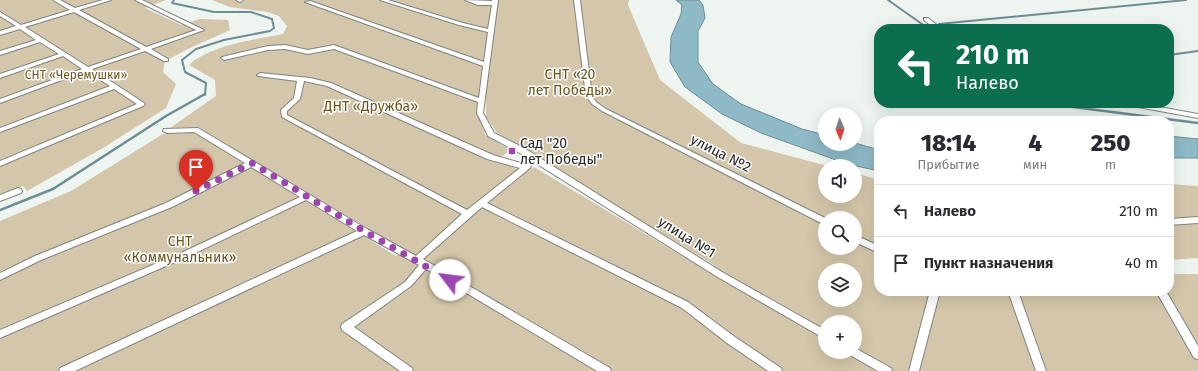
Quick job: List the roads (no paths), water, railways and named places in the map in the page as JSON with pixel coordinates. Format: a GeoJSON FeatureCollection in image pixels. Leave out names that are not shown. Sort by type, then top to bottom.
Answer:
{"type":"FeatureCollection","features":[{"type":"Feature","properties":{"kind":"street"},"geometry":{"type":"LineString","coordinates":[[56,0],[166,60]]}},
{"type":"Feature","properties":{"kind":"street"},"geometry":{"type":"LineString","coordinates":[[0,33],[108,0]]}},
{"type":"Feature","properties":{"kind":"street"},"geometry":{"type":"LineString","coordinates":[[0,101],[201,30],[138,0]]}},
{"type":"Feature","properties":{"kind":"street"},"geometry":{"type":"LineString","coordinates":[[383,0],[461,24],[491,31]]}},
{"type":"Feature","properties":{"kind":"street"},"geometry":{"type":"LineString","coordinates":[[468,0],[478,3],[495,2]]}},
{"type":"Feature","properties":{"kind":"street","name":"улица №2"},"geometry":{"type":"LineString","coordinates":[[578,0],[590,96],[594,103],[604,110],[818,218]]}},
{"type":"Feature","properties":{"kind":"street"},"geometry":{"type":"LineString","coordinates":[[308,2],[487,65]]}},
{"type":"Feature","properties":{"kind":"street","name":"улица №1"},"geometry":{"type":"LineString","coordinates":[[495,2],[480,113],[491,134],[536,160],[719,274],[818,331]]}},
{"type":"Feature","properties":{"kind":"street"},"geometry":{"type":"LineString","coordinates":[[0,14],[142,104],[0,164]]}},
{"type":"Feature","properties":{"kind":"street"},"geometry":{"type":"LineString","coordinates":[[926,19],[932,24]]}},
{"type":"Feature","properties":{"kind":"street"},"geometry":{"type":"LineString","coordinates":[[0,53],[41,40]]}},
{"type":"Feature","properties":{"kind":"street"},"geometry":{"type":"LineString","coordinates":[[224,58],[268,48],[285,47],[308,52],[334,47],[481,101]]}},
{"type":"Feature","properties":{"kind":"street"},"geometry":{"type":"LineString","coordinates":[[0,76],[64,54]]}},
{"type":"Feature","properties":{"kind":"street"},"geometry":{"type":"LineString","coordinates":[[260,75],[301,79],[329,84],[490,157],[525,167]]}},
{"type":"Feature","properties":{"kind":"street"},"geometry":{"type":"LineString","coordinates":[[301,79],[297,99],[284,110],[284,116],[468,214]]}},
{"type":"Feature","properties":{"kind":"street"},"geometry":{"type":"LineString","coordinates":[[0,130],[114,87]]}},
{"type":"Feature","properties":{"kind":"street"},"geometry":{"type":"LineString","coordinates":[[1154,108],[1198,116]]}},
{"type":"Feature","properties":{"kind":"street"},"geometry":{"type":"LineString","coordinates":[[166,131],[195,130],[364,231],[606,371]]}},
{"type":"Feature","properties":{"kind":"street"},"geometry":{"type":"LineString","coordinates":[[408,371],[346,327],[408,284],[421,263],[468,214],[525,167],[536,160]]}},
{"type":"Feature","properties":{"kind":"street"},"geometry":{"type":"LineString","coordinates":[[0,277],[38,258],[169,205],[252,163]]}},
{"type":"Feature","properties":{"kind":"street"},"geometry":{"type":"LineString","coordinates":[[0,198],[18,191]]}},
{"type":"Feature","properties":{"kind":"street"},"geometry":{"type":"LineString","coordinates":[[0,334],[186,254],[306,196]]}},
{"type":"Feature","properties":{"kind":"street"},"geometry":{"type":"LineString","coordinates":[[482,204],[685,305],[731,340],[777,371]]}},
{"type":"Feature","properties":{"kind":"street"},"geometry":{"type":"LineString","coordinates":[[1174,221],[1198,220]]}},
{"type":"Feature","properties":{"kind":"street"},"geometry":{"type":"LineString","coordinates":[[64,371],[364,231]]}},
{"type":"Feature","properties":{"kind":"street"},"geometry":{"type":"LineString","coordinates":[[862,242],[874,248]]}},
{"type":"Feature","properties":{"kind":"street"},"geometry":{"type":"LineString","coordinates":[[914,371],[934,296]]}},
{"type":"Feature","properties":{"kind":"street"},"geometry":{"type":"LineString","coordinates":[[1015,296],[1041,371]]}},
{"type":"Feature","properties":{"kind":"street"},"geometry":{"type":"LineString","coordinates":[[1164,296],[1198,355]]}},
{"type":"Feature","properties":{"kind":"street"},"geometry":{"type":"LineString","coordinates":[[862,357],[887,371]]}},
{"type":"Feature","properties":{"kind":"water"},"geometry":{"type":"Polygon","coordinates":[[[676,0],[699,0],[703,5],[705,18],[698,31],[698,62],[713,84],[741,104],[802,129],[818,133],[818,151],[862,151],[862,145],[874,149],[874,170],[862,167],[862,159],[833,159],[761,133],[722,114],[685,87],[670,62],[671,37],[681,14],[682,5],[676,0]]]}},
{"type":"Feature","properties":{"kind":"water"},"geometry":{"type":"Polygon","coordinates":[[[1174,137],[1198,139],[1198,158],[1174,158],[1174,137]]]}},
{"type":"Feature","properties":{"kind":"waterway"},"geometry":{"type":"LineString","coordinates":[[174,0],[172,3],[214,12],[251,12],[272,19],[274,28],[270,31],[224,40],[196,49],[182,60],[185,72],[206,83],[205,95]]}},
{"type":"Feature","properties":{"kind":"waterway"},"geometry":{"type":"LineString","coordinates":[[888,0],[922,24]]}},
{"type":"Feature","properties":{"kind":"waterway"},"geometry":{"type":"LineString","coordinates":[[939,24],[1186,0]]}},
{"type":"Feature","properties":{"kind":"waterway"},"geometry":{"type":"LineString","coordinates":[[1174,54],[1198,51]]}},
{"type":"Feature","properties":{"kind":"waterway"},"geometry":{"type":"LineString","coordinates":[[0,210],[53,189],[166,116],[205,94]]}},
{"type":"Feature","properties":{"kind":"waterway"},"geometry":{"type":"LineString","coordinates":[[1081,108],[1143,116]]}},
{"type":"Feature","properties":{"kind":"waterway"},"geometry":{"type":"LineString","coordinates":[[1174,120],[1198,123]]}},
{"type":"Feature","properties":{"kind":"place","name":"Сад \"20 лет Победы\""},"geometry":{"type":"Point","coordinates":[512,151]}},
{"type":"Feature","properties":{"kind":"park label","name":"СНТ «Черемушки»"},"geometry":{"type":"Point","coordinates":[76,75]}},
{"type":"Feature","properties":{"kind":"park label","name":"СНТ «20 лет Победы»"},"geometry":{"type":"Point","coordinates":[570,82]}},
{"type":"Feature","properties":{"kind":"park label","name":"ДНТ «Дружба»"},"geometry":{"type":"Point","coordinates":[371,106]}},
{"type":"Feature","properties":{"kind":"park label","name":"СНТ «Коммунальник»"},"geometry":{"type":"Point","coordinates":[180,250]}}]}
